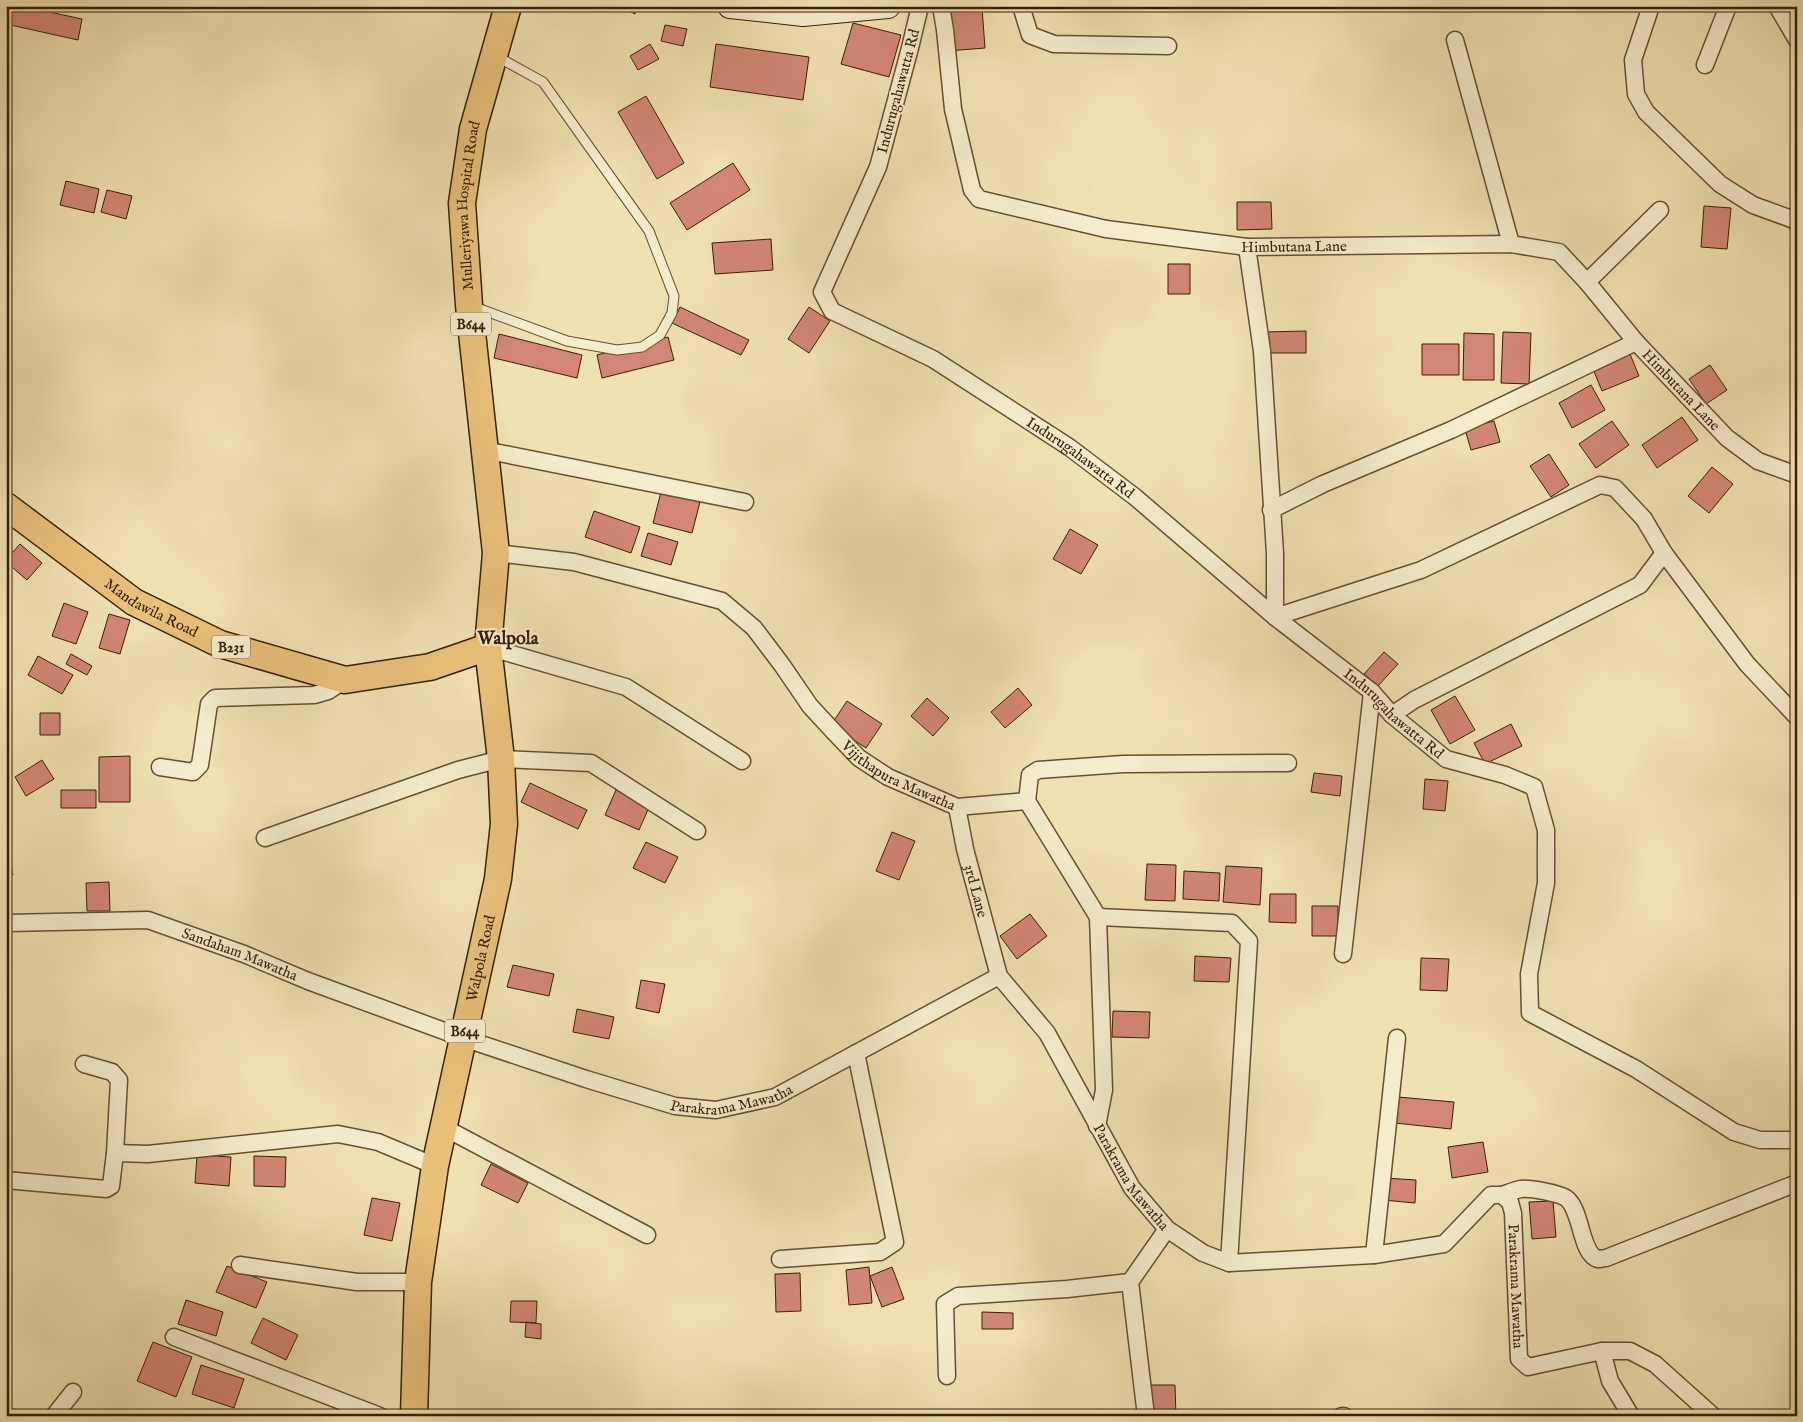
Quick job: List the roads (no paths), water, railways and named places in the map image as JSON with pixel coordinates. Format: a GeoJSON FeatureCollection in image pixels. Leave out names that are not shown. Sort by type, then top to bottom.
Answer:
{"type":"FeatureCollection","features":[{"type":"Feature","properties":{"kind":"main road","name":"Mulleriyawa Hospital Road"},"geometry":{"type":"LineString","coordinates":[[488,647],[496,553],[469,305],[462,202],[473,129],[508,6]]}},
{"type":"Feature","properties":{"kind":"main road","name":"Mandawila Road"},"geometry":{"type":"LineString","coordinates":[[6,506],[134,602],[220,644],[344,680],[430,667],[488,647]]}},
{"type":"Feature","properties":{"kind":"main road","name":"Walpola Road"},"geometry":{"type":"LineString","coordinates":[[414,1416],[418,1282],[435,1166],[445,1128],[498,879],[504,824],[501,759],[488,647]]}},
{"type":"Feature","properties":{"kind":"street"},"geometry":{"type":"LineString","coordinates":[[730,6],[803,14],[888,6]]}},
{"type":"Feature","properties":{"kind":"street","name":"Indurugahawatta Rd"},"geometry":{"type":"LineString","coordinates":[[920,6],[878,166],[822,292],[832,310],[933,359],[1069,446],[1135,497],[1275,617],[1372,692],[1392,715],[1446,759],[1505,775],[1534,787],[1546,830],[1546,883],[1529,974],[1530,1013],[1636,1069],[1734,1132],[1760,1140],[1797,1140]]}},
{"type":"Feature","properties":{"kind":"street","name":"Himbutana Lane"},"geometry":{"type":"LineString","coordinates":[[941,6],[953,109],[972,190],[979,199],[1106,229],[1247,247],[1511,244],[1559,252],[1588,282],[1636,342],[1727,438],[1758,461],[1797,475]]}},
{"type":"Feature","properties":{"kind":"street"},"geometry":{"type":"LineString","coordinates":[[1021,6],[1030,36],[1054,44],[1168,46]]}},
{"type":"Feature","properties":{"kind":"street"},"geometry":{"type":"LineString","coordinates":[[1651,6],[1633,60],[1636,94],[1646,112],[1720,184],[1753,205],[1797,221]]}},
{"type":"Feature","properties":{"kind":"street"},"geometry":{"type":"LineString","coordinates":[[1705,65],[1728,6]]}},
{"type":"Feature","properties":{"kind":"street"},"geometry":{"type":"LineString","coordinates":[[1777,6],[1797,40]]}},
{"type":"Feature","properties":{"kind":"street"},"geometry":{"type":"LineString","coordinates":[[1455,40],[1511,244]]}},
{"type":"Feature","properties":{"kind":"street"},"geometry":{"type":"LineString","coordinates":[[1588,282],[1660,210]]}},
{"type":"Feature","properties":{"kind":"street"},"geometry":{"type":"LineString","coordinates":[[1247,247],[1262,351],[1275,553],[1275,617],[1421,570],[1600,485],[1615,488],[1644,519],[1664,553],[1747,664],[1797,717]]}},
{"type":"Feature","properties":{"kind":"street"},"geometry":{"type":"LineString","coordinates":[[1271,510],[1323,484],[1451,430],[1636,342]]}},
{"type":"Feature","properties":{"kind":"street"},"geometry":{"type":"LineString","coordinates":[[484,450],[745,502]]}},
{"type":"Feature","properties":{"kind":"street","name":"Vijithapura Mawatha"},"geometry":{"type":"LineString","coordinates":[[496,553],[574,562],[722,601],[754,628],[810,706],[859,758],[888,778],[956,807],[1027,801]]}},
{"type":"Feature","properties":{"kind":"street"},"geometry":{"type":"LineString","coordinates":[[1392,715],[1414,700],[1640,585],[1664,553]]}},
{"type":"Feature","properties":{"kind":"street"},"geometry":{"type":"LineString","coordinates":[[488,647],[626,687],[742,761]]}},
{"type":"Feature","properties":{"kind":"street"},"geometry":{"type":"LineString","coordinates":[[160,767],[193,772],[200,764],[209,704],[215,698],[314,695],[328,691],[344,680]]}},
{"type":"Feature","properties":{"kind":"street"},"geometry":{"type":"LineString","coordinates":[[1343,954],[1372,692]]}},
{"type":"Feature","properties":{"kind":"street"},"geometry":{"type":"LineString","coordinates":[[265,838],[458,770],[501,759],[591,763],[697,831]]}},
{"type":"Feature","properties":{"kind":"street"},"geometry":{"type":"LineString","coordinates":[[1097,1126],[1104,1090],[1098,917],[1027,801],[1030,776],[1038,770],[1123,764],[1288,763]]}},
{"type":"Feature","properties":{"kind":"street","name":"3rd Lane"},"geometry":{"type":"LineString","coordinates":[[956,807],[965,849],[999,976]]}},
{"type":"Feature","properties":{"kind":"street"},"geometry":{"type":"LineString","coordinates":[[1098,917],[1232,923],[1249,941],[1229,1263]]}},
{"type":"Feature","properties":{"kind":"street","name":"Sandaham Mawatha"},"geometry":{"type":"LineString","coordinates":[[6,923],[148,920],[244,954],[308,981],[463,1038]]}},
{"type":"Feature","properties":{"kind":"street","name":"Parakrama Mawatha"},"geometry":{"type":"LineString","coordinates":[[463,1038],[675,1106],[716,1110],[775,1097],[999,976],[1047,1033],[1132,1188],[1168,1229],[1204,1253],[1229,1263],[1374,1255],[1444,1244],[1491,1195],[1502,1195],[1510,1202],[1513,1213],[1519,1359],[1528,1366],[1602,1351],[1630,1351],[1655,1364],[1713,1416]]}},
{"type":"Feature","properties":{"kind":"street"},"geometry":{"type":"LineString","coordinates":[[1374,1255],[1397,1038]]}},
{"type":"Feature","properties":{"kind":"street"},"geometry":{"type":"LineString","coordinates":[[780,1259],[880,1252],[895,1242],[856,1053]]}},
{"type":"Feature","properties":{"kind":"street"},"geometry":{"type":"LineString","coordinates":[[6,1180],[106,1189],[111,1186],[119,1080],[112,1072],[84,1064]]}},
{"type":"Feature","properties":{"kind":"street"},"geometry":{"type":"LineString","coordinates":[[445,1128],[647,1235]]}},
{"type":"Feature","properties":{"kind":"street"},"geometry":{"type":"LineString","coordinates":[[115,1152],[148,1154],[338,1134],[378,1142],[435,1166]]}},
{"type":"Feature","properties":{"kind":"street"},"geometry":{"type":"LineString","coordinates":[[1502,1195],[1522,1189],[1551,1192],[1567,1199],[1575,1210],[1588,1249],[1598,1259],[1606,1258],[1797,1183]]}},
{"type":"Feature","properties":{"kind":"street"},"geometry":{"type":"LineString","coordinates":[[1146,1416],[1130,1282],[1168,1229]]}},
{"type":"Feature","properties":{"kind":"street"},"geometry":{"type":"LineString","coordinates":[[240,1265],[357,1282],[418,1282]]}},
{"type":"Feature","properties":{"kind":"street"},"geometry":{"type":"LineString","coordinates":[[947,1376],[945,1304],[958,1296],[1067,1289],[1130,1282]]}},
{"type":"Feature","properties":{"kind":"street"},"geometry":{"type":"LineString","coordinates":[[174,1337],[380,1416]]}},
{"type":"Feature","properties":{"kind":"street"},"geometry":{"type":"LineString","coordinates":[[1602,1351],[1610,1381],[1631,1416]]}},
{"type":"Feature","properties":{"kind":"street"},"geometry":{"type":"LineString","coordinates":[[54,1416],[72,1392]]}},
{"type":"Feature","properties":{"kind":"lane"},"geometry":{"type":"LineString","coordinates":[[469,305],[567,341],[617,350],[642,347],[660,335],[672,313],[674,296],[649,231],[543,82],[494,54]]}},
{"type":"Feature","properties":{"kind":"district","name":"Walpola"},"geometry":{"type":"Point","coordinates":[508,638]}}]}
